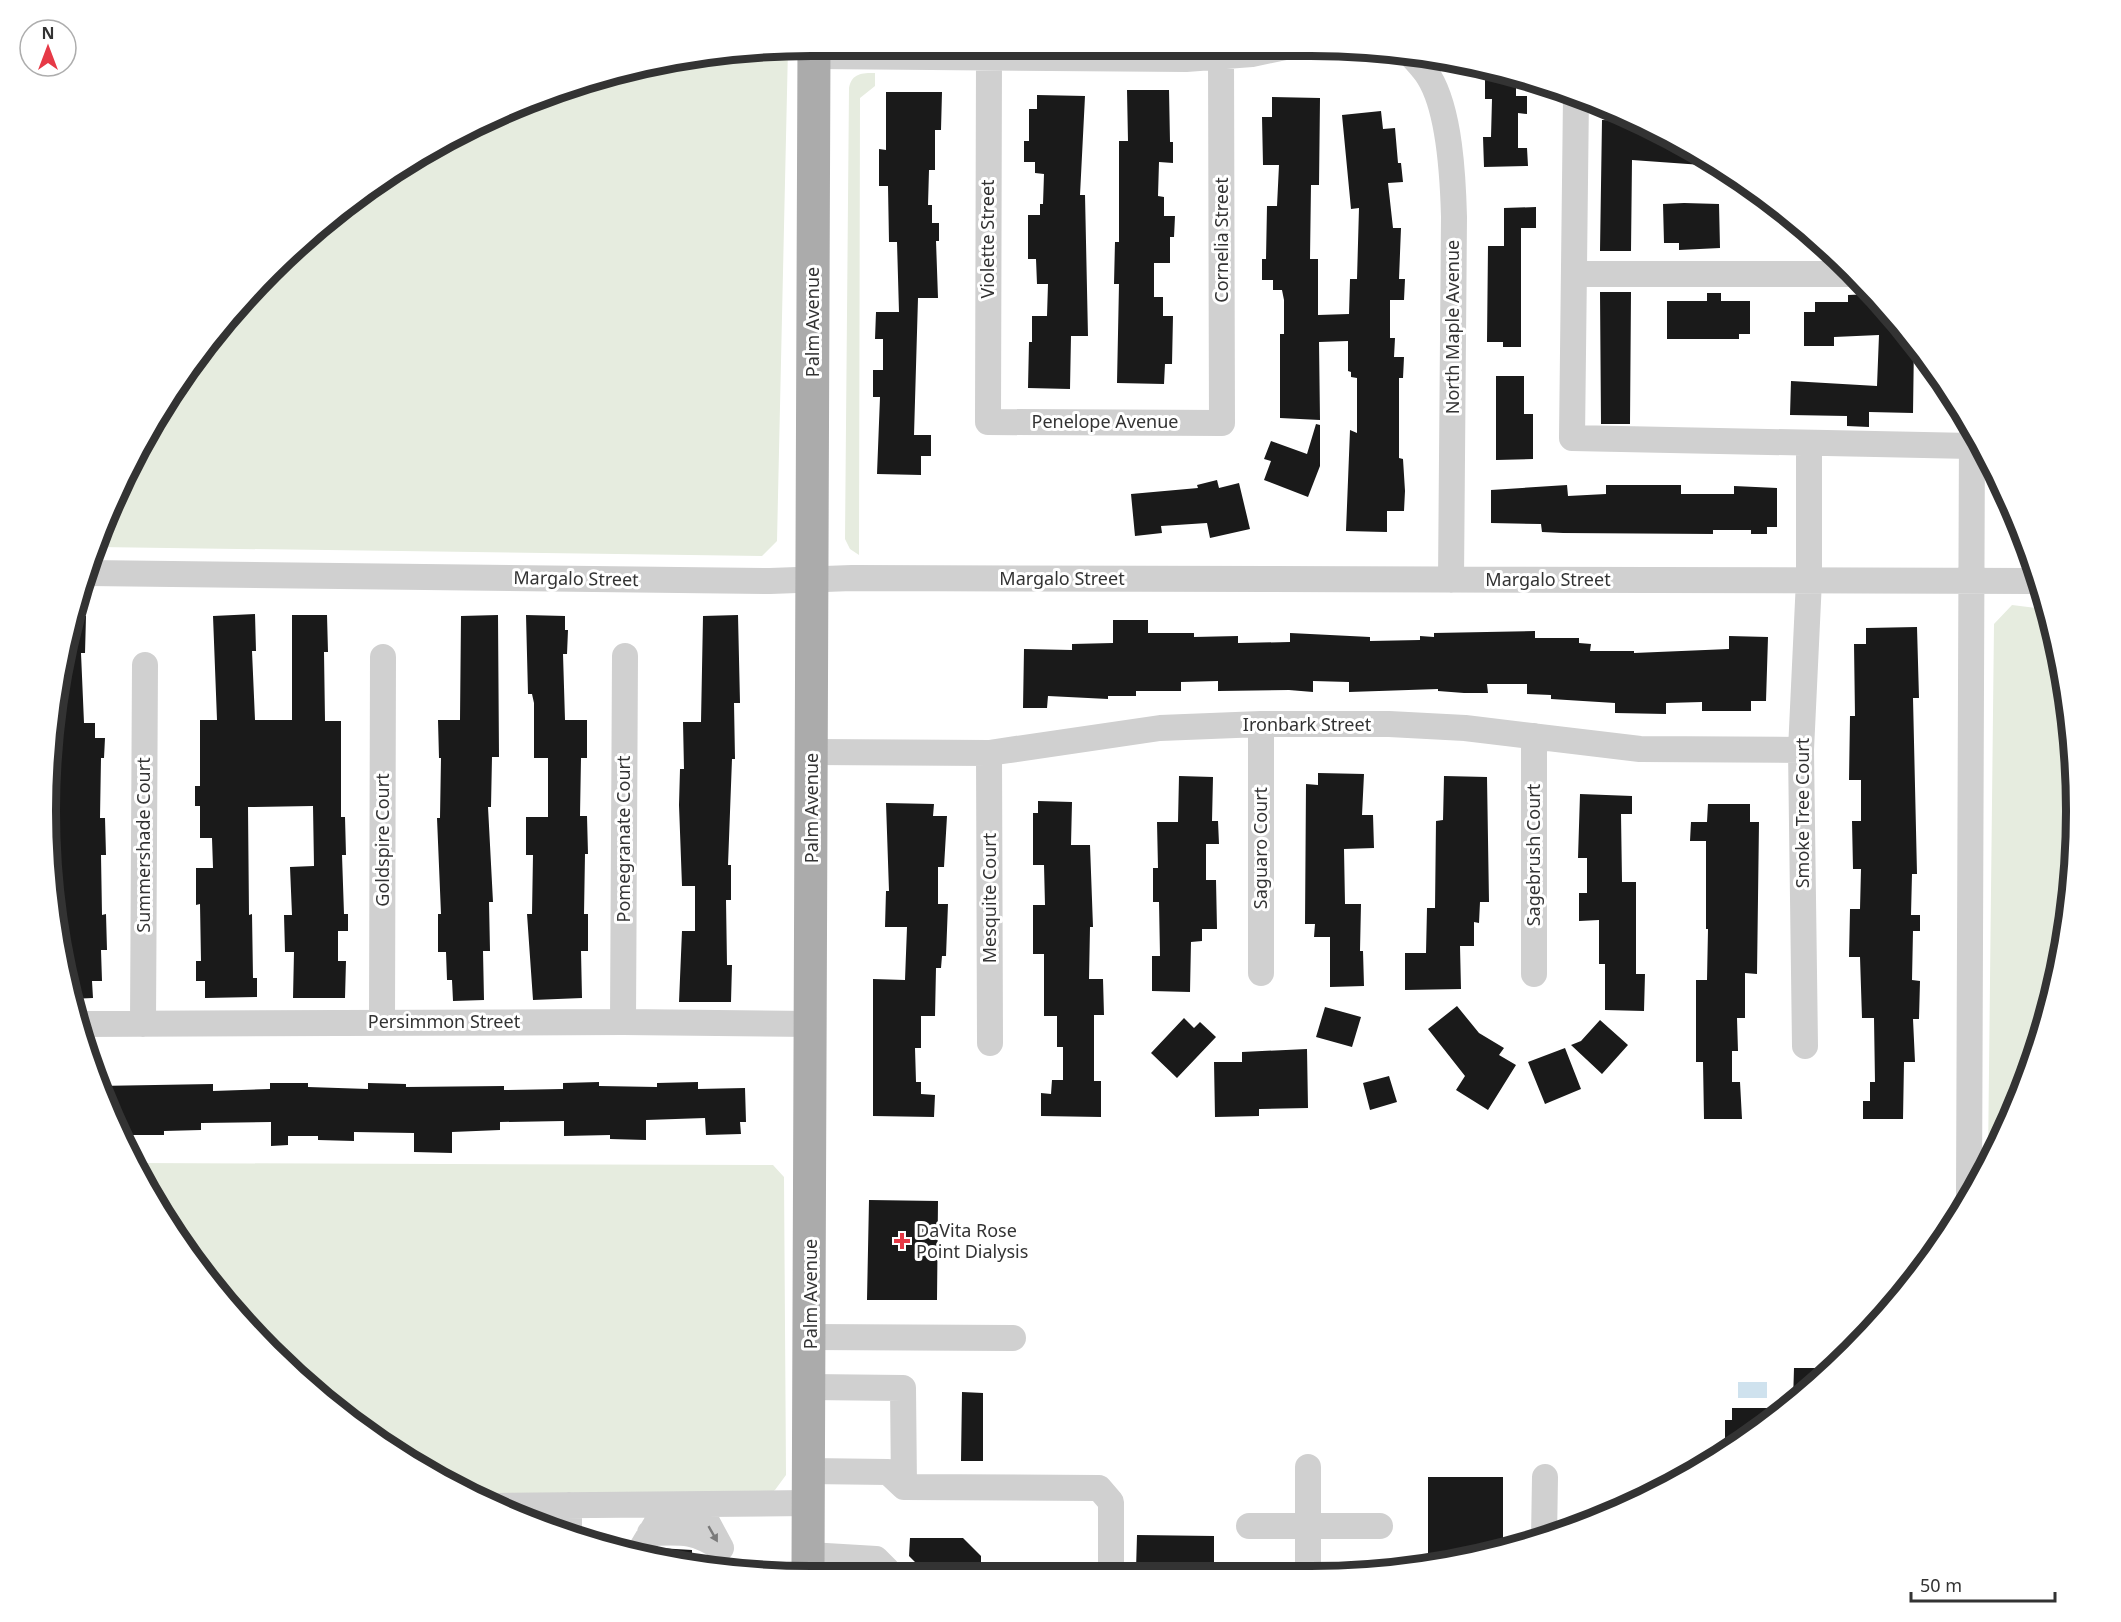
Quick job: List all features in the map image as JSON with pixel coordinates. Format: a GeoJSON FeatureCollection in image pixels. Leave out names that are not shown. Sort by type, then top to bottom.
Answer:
{"type":"FeatureCollection","features":[{"type":"Feature","properties":{"kind":"main road","name":"Palm Avenue"},"geometry":{"type":"LineString","coordinates":[[808,1563],[812,1024],[814,56]]}},
{"type":"Feature","properties":{"kind":"street"},"geometry":{"type":"LineString","coordinates":[[964,56],[1221,58],[1232,56]]}},
{"type":"Feature","properties":{"kind":"street","name":"Violette Street"},"geometry":{"type":"LineString","coordinates":[[988,422],[989,57]]}},
{"type":"Feature","properties":{"kind":"street","name":"Cornelia Street"},"geometry":{"type":"LineString","coordinates":[[1221,58],[1222,423]]}},
{"type":"Feature","properties":{"kind":"street","name":"North Maple Avenue"},"geometry":{"type":"LineString","coordinates":[[1430,68],[1448,142],[1453,189],[1451,580]]}},
{"type":"Feature","properties":{"kind":"street"},"geometry":{"type":"LineString","coordinates":[[1578,105],[1572,438],[1809,442],[1967,439]]}},
{"type":"Feature","properties":{"kind":"street"},"geometry":{"type":"LineString","coordinates":[[1574,274],[1841,274]]}},
{"type":"Feature","properties":{"kind":"street","name":"Penelope Avenue"},"geometry":{"type":"LineString","coordinates":[[988,422],[1222,423]]}},
{"type":"Feature","properties":{"kind":"street","name":"Smoke Tree Court"},"geometry":{"type":"LineString","coordinates":[[1805,1046],[1802,750],[1809,580],[1809,442]]}},
{"type":"Feature","properties":{"kind":"street"},"geometry":{"type":"LineString","coordinates":[[1969,1180],[1972,448]]}},
{"type":"Feature","properties":{"kind":"street","name":"Margalo Street"},"geometry":{"type":"LineString","coordinates":[[94,573],[813,579],[2029,581]]}},
{"type":"Feature","properties":{"kind":"street","name":"Pomegranate Court"},"geometry":{"type":"LineString","coordinates":[[623,1022],[625,656]]}},
{"type":"Feature","properties":{"kind":"street","name":"Goldspire Court"},"geometry":{"type":"LineString","coordinates":[[382,1023],[383,657]]}},
{"type":"Feature","properties":{"kind":"street","name":"Summershade Court"},"geometry":{"type":"LineString","coordinates":[[143,1024],[145,665]]}},
{"type":"Feature","properties":{"kind":"street","name":"Ironbark Street"},"geometry":{"type":"LineString","coordinates":[[813,752],[990,753],[1160,728],[1261,724],[1389,724],[1465,728],[1640,749],[1802,750]]}},
{"type":"Feature","properties":{"kind":"street","name":"Saguaro Court"},"geometry":{"type":"LineString","coordinates":[[1260,972],[1261,724]]}},
{"type":"Feature","properties":{"kind":"street","name":"Sagebrush Court"},"geometry":{"type":"LineString","coordinates":[[1534,736],[1534,974]]}},
{"type":"Feature","properties":{"kind":"street","name":"Mesquite Court"},"geometry":{"type":"LineString","coordinates":[[990,753],[990,1043]]}},
{"type":"Feature","properties":{"kind":"street","name":"Persimmon Street"},"geometry":{"type":"LineString","coordinates":[[86,1024],[623,1022],[812,1024]]}},
{"type":"Feature","properties":{"kind":"street"},"geometry":{"type":"LineString","coordinates":[[810,1337],[1013,1338]]}},
{"type":"Feature","properties":{"kind":"street"},"geometry":{"type":"LineString","coordinates":[[810,1387],[903,1388],[904,1487]]}},
{"type":"Feature","properties":{"kind":"street"},"geometry":{"type":"LineString","coordinates":[[1308,1467],[1308,1566]]}},
{"type":"Feature","properties":{"kind":"street"},"geometry":{"type":"LineString","coordinates":[[809,1471],[888,1472],[904,1487],[1099,1488],[1111,1502],[1111,1566]]}},
{"type":"Feature","properties":{"kind":"street"},"geometry":{"type":"LineString","coordinates":[[1544,1529],[1545,1477]]}},
{"type":"Feature","properties":{"kind":"street"},"geometry":{"type":"LineString","coordinates":[[515,1506],[808,1503]]}},
{"type":"Feature","properties":{"kind":"street"},"geometry":{"type":"LineString","coordinates":[[569,1505],[569,1526]]}},
{"type":"Feature","properties":{"kind":"street"},"geometry":{"type":"LineString","coordinates":[[1249,1526],[1380,1526]]}},
{"type":"Feature","properties":{"kind":"street"},"geometry":{"type":"LineString","coordinates":[[808,1563],[876,1559],[883,1566]]}},
{"type":"Feature","properties":{"kind":"shaded area"},"geometry":{"type":"Polygon","coordinates":[[[788,56],[777,541],[762,556],[104,547],[133,477],[157,433],[183,391],[212,351],[243,313],[313,243],[391,183],[477,133],[522,113],[615,81],[712,62],[788,56]]]}},
{"type":"Feature","properties":{"kind":"shaded area"},"geometry":{"type":"Polygon","coordinates":[[[875,73],[875,86],[860,98],[859,555],[850,549],[845,539],[849,88],[855,77],[875,73]]]}},
{"type":"Feature","properties":{"kind":"shaded area"},"geometry":{"type":"Polygon","coordinates":[[[2012,605],[2038,608],[2059,712],[2066,811],[2059,910],[2040,1007],[2008,1100],[1988,1145],[1994,624],[2012,605]]]}},
{"type":"Feature","properties":{"kind":"shaded area"},"geometry":{"type":"Polygon","coordinates":[[[143,1163],[773,1165],[784,1177],[786,1475],[775,1490],[763,1499],[491,1495],[477,1489],[391,1439],[313,1379],[277,1345],[212,1271],[183,1231],[143,1163]]]}},
{"type":"Feature","properties":{"kind":"water"},"geometry":{"type":"Polygon","coordinates":[[[1738,1382],[1767,1382],[1767,1398],[1738,1398],[1738,1382]]]}},
{"type":"Feature","properties":{"kind":"building"},"geometry":{"type":"Polygon","coordinates":[[[1485,76],[1516,84],[1516,96],[1527,96],[1527,114],[1518,113],[1518,148],[1527,148],[1528,166],[1484,167],[1483,137],[1491,137],[1492,99],[1485,99],[1485,76]]]}},
{"type":"Feature","properties":{"kind":"building"},"geometry":{"type":"Polygon","coordinates":[[[1127,90],[1169,90],[1170,142],[1173,142],[1173,163],[1159,162],[1158,196],[1164,197],[1164,216],[1175,216],[1174,237],[1170,237],[1170,263],[1154,263],[1154,297],[1163,297],[1163,316],[1173,316],[1172,364],[1165,364],[1164,384],[1117,383],[1119,284],[1114,284],[1115,242],[1119,242],[1119,141],[1128,141],[1127,90]]]}},
{"type":"Feature","properties":{"kind":"building"},"geometry":{"type":"Polygon","coordinates":[[[886,92],[942,92],[941,130],[935,130],[935,170],[929,170],[928,205],[932,205],[932,223],[939,223],[939,241],[936,241],[938,298],[918,298],[914,435],[931,435],[931,456],[921,456],[921,475],[877,474],[880,397],[873,397],[873,370],[883,370],[883,339],[875,339],[876,312],[899,312],[897,242],[889,242],[888,186],[879,186],[879,149],[886,150],[886,92]]]}},
{"type":"Feature","properties":{"kind":"building"},"geometry":{"type":"Polygon","coordinates":[[[1037,95],[1085,96],[1080,195],[1085,195],[1088,336],[1071,336],[1070,389],[1028,388],[1032,316],[1047,316],[1048,284],[1037,284],[1036,259],[1028,259],[1028,215],[1040,215],[1040,204],[1043,204],[1044,174],[1035,173],[1035,162],[1024,162],[1024,141],[1029,141],[1029,109],[1037,109],[1037,95]]]}},
{"type":"Feature","properties":{"kind":"building"},"geometry":{"type":"Polygon","coordinates":[[[1272,97],[1320,98],[1319,185],[1311,185],[1310,259],[1318,259],[1318,315],[1349,314],[1350,279],[1357,279],[1359,208],[1351,209],[1342,115],[1381,111],[1383,129],[1395,128],[1398,163],[1401,163],[1403,182],[1388,183],[1393,228],[1401,228],[1399,279],[1405,279],[1404,300],[1390,300],[1390,338],[1395,338],[1394,357],[1404,357],[1403,378],[1399,378],[1399,458],[1403,459],[1405,491],[1404,511],[1387,511],[1387,532],[1346,531],[1350,430],[1357,433],[1357,378],[1351,377],[1351,372],[1348,371],[1348,341],[1319,342],[1320,420],[1280,418],[1280,334],[1284,334],[1284,300],[1282,290],[1273,290],[1273,280],[1262,280],[1262,259],[1266,259],[1267,206],[1277,206],[1279,165],[1263,165],[1262,117],[1272,117],[1272,97]]]}},
{"type":"Feature","properties":{"kind":"building"},"geometry":{"type":"Polygon","coordinates":[[[1602,120],[1616,120],[1644,133],[1701,165],[1632,160],[1631,251],[1600,251],[1602,120]]]}},
{"type":"Feature","properties":{"kind":"building"},"geometry":{"type":"Polygon","coordinates":[[[1663,204],[1719,204],[1720,248],[1679,250],[1679,243],[1664,243],[1663,204]]]}},
{"type":"Feature","properties":{"kind":"building"},"geometry":{"type":"Polygon","coordinates":[[[1536,207],[1536,228],[1521,228],[1521,347],[1503,347],[1503,342],[1487,342],[1488,246],[1504,246],[1504,208],[1536,207]]]}},
{"type":"Feature","properties":{"kind":"building"},"geometry":{"type":"Polygon","coordinates":[[[1600,292],[1631,292],[1630,424],[1601,424],[1600,292]]]}},
{"type":"Feature","properties":{"kind":"building"},"geometry":{"type":"Polygon","coordinates":[[[1707,293],[1721,293],[1721,301],[1750,301],[1750,334],[1739,334],[1739,339],[1667,339],[1667,301],[1707,301],[1707,293]]]}},
{"type":"Feature","properties":{"kind":"building"},"geometry":{"type":"Polygon","coordinates":[[[1861,294],[1914,358],[1913,413],[1869,412],[1869,427],[1847,426],[1847,416],[1790,415],[1791,381],[1877,386],[1879,335],[1834,337],[1834,346],[1804,346],[1804,312],[1815,312],[1815,302],[1848,302],[1848,295],[1861,294]]]}},
{"type":"Feature","properties":{"kind":"building"},"geometry":{"type":"Polygon","coordinates":[[[1496,376],[1524,376],[1524,414],[1533,414],[1533,459],[1496,460],[1496,376]]]}},
{"type":"Feature","properties":{"kind":"building"},"geometry":{"type":"Polygon","coordinates":[[[1316,424],[1320,425],[1320,466],[1308,497],[1264,480],[1271,461],[1264,459],[1271,441],[1307,454],[1316,424]]]}},
{"type":"Feature","properties":{"kind":"building"},"geometry":{"type":"Polygon","coordinates":[[[1217,480],[1219,488],[1239,483],[1250,529],[1210,538],[1207,523],[1161,526],[1162,533],[1135,536],[1131,494],[1198,488],[1197,485],[1217,480]]]}},
{"type":"Feature","properties":{"kind":"building"},"geometry":{"type":"Polygon","coordinates":[[[1567,485],[1568,496],[1606,494],[1606,485],[1681,485],[1681,494],[1734,494],[1734,486],[1777,488],[1777,527],[1767,527],[1767,534],[1751,534],[1751,530],[1713,530],[1713,534],[1563,533],[1542,532],[1541,524],[1491,523],[1491,490],[1567,485]]]}},
{"type":"Feature","properties":{"kind":"building"},"geometry":{"type":"Polygon","coordinates":[[[255,614],[256,651],[252,651],[255,720],[292,720],[292,615],[327,615],[328,652],[324,652],[325,721],[341,721],[341,817],[345,817],[346,855],[342,855],[344,914],[348,914],[348,931],[338,931],[338,961],[346,961],[345,998],[293,998],[294,952],[285,952],[284,915],[292,915],[290,867],[314,866],[313,806],[248,807],[249,915],[252,914],[253,978],[257,978],[257,997],[205,998],[205,981],[196,981],[196,961],[201,961],[200,904],[196,905],[196,868],[213,868],[212,838],[200,838],[200,806],[195,806],[195,786],[200,786],[200,720],[217,720],[213,616],[255,614]]]}},
{"type":"Feature","properties":{"kind":"building"},"geometry":{"type":"Polygon","coordinates":[[[498,615],[499,757],[492,757],[491,807],[488,807],[493,902],[489,902],[490,951],[483,951],[484,1000],[453,1001],[452,980],[447,980],[446,952],[438,952],[438,914],[441,914],[437,818],[440,818],[441,758],[439,758],[438,720],[460,720],[461,616],[498,615]]]}},
{"type":"Feature","properties":{"kind":"building"},"geometry":{"type":"Polygon","coordinates":[[[526,615],[565,616],[565,630],[568,630],[567,654],[563,654],[565,720],[587,720],[587,758],[581,758],[580,816],[587,816],[588,854],[585,854],[584,914],[588,914],[588,951],[581,951],[582,998],[533,1000],[527,914],[532,914],[533,855],[526,855],[526,817],[548,817],[548,758],[534,758],[534,703],[532,694],[528,694],[526,615]]]}},
{"type":"Feature","properties":{"kind":"building"},"geometry":{"type":"Polygon","coordinates":[[[738,615],[740,703],[734,703],[735,759],[732,759],[728,865],[731,865],[731,900],[726,900],[727,965],[732,965],[731,1002],[679,1002],[682,931],[695,931],[695,886],[682,886],[679,805],[680,769],[684,769],[683,722],[701,722],[703,616],[738,615]]]}},
{"type":"Feature","properties":{"kind":"building"},"geometry":{"type":"Polygon","coordinates":[[[81,616],[86,616],[85,653],[81,653],[84,723],[95,723],[95,738],[105,738],[104,758],[101,758],[100,818],[105,818],[106,855],[101,855],[102,915],[106,914],[107,950],[101,950],[102,981],[92,981],[93,998],[79,999],[62,910],[57,860],[56,811],[57,771],[60,771],[61,724],[70,664],[81,616]]]}},
{"type":"Feature","properties":{"kind":"building"},"geometry":{"type":"Polygon","coordinates":[[[1113,620],[1148,620],[1148,633],[1194,633],[1194,637],[1238,636],[1238,643],[1290,642],[1290,633],[1370,637],[1370,641],[1420,640],[1420,636],[1434,637],[1434,633],[1535,631],[1535,638],[1579,638],[1579,643],[1591,644],[1590,651],[1634,651],[1634,653],[1729,649],[1729,636],[1768,637],[1766,701],[1751,701],[1751,711],[1702,711],[1702,702],[1666,703],[1666,714],[1615,713],[1615,703],[1551,699],[1551,695],[1527,694],[1527,684],[1487,684],[1488,693],[1438,691],[1438,689],[1349,692],[1349,682],[1313,681],[1313,692],[1218,691],[1218,681],[1181,682],[1181,691],[1136,691],[1136,696],[1108,696],[1108,699],[1048,696],[1047,708],[1023,708],[1024,649],[1072,650],[1072,644],[1113,643],[1113,620]]]}},
{"type":"Feature","properties":{"kind":"building"},"geometry":{"type":"Polygon","coordinates":[[[1917,627],[1919,698],[1913,698],[1917,874],[1912,874],[1911,915],[1920,915],[1920,931],[1913,931],[1912,980],[1920,981],[1919,1019],[1913,1019],[1915,1062],[1904,1062],[1903,1119],[1863,1119],[1863,1101],[1870,1101],[1870,1082],[1875,1082],[1874,1018],[1862,1018],[1860,957],[1849,957],[1850,909],[1860,909],[1861,869],[1853,869],[1852,821],[1861,821],[1861,780],[1849,780],[1850,716],[1855,716],[1854,644],[1866,644],[1866,628],[1917,627]]]}},
{"type":"Feature","properties":{"kind":"building"},"geometry":{"type":"Polygon","coordinates":[[[1318,773],[1364,774],[1362,815],[1373,815],[1374,848],[1344,849],[1345,904],[1361,904],[1360,951],[1363,951],[1364,986],[1330,987],[1330,937],[1314,937],[1315,924],[1305,924],[1306,784],[1318,785],[1318,773]]]}},
{"type":"Feature","properties":{"kind":"building"},"geometry":{"type":"Polygon","coordinates":[[[1179,776],[1213,777],[1212,821],[1218,821],[1219,844],[1206,844],[1206,880],[1216,880],[1217,929],[1202,929],[1202,941],[1191,942],[1190,992],[1152,991],[1152,956],[1160,956],[1159,902],[1153,902],[1153,868],[1158,868],[1157,822],[1178,822],[1179,776]]]}},
{"type":"Feature","properties":{"kind":"building"},"geometry":{"type":"Polygon","coordinates":[[[1444,776],[1487,777],[1489,902],[1480,902],[1479,923],[1474,922],[1474,946],[1460,946],[1461,989],[1405,990],[1405,953],[1426,953],[1427,908],[1435,908],[1436,821],[1443,820],[1444,776]]]}},
{"type":"Feature","properties":{"kind":"building"},"geometry":{"type":"Polygon","coordinates":[[[1580,794],[1632,796],[1632,814],[1621,814],[1622,882],[1636,882],[1636,974],[1645,974],[1644,1011],[1605,1010],[1605,964],[1599,964],[1599,920],[1579,921],[1579,893],[1587,893],[1587,858],[1578,858],[1580,794]]]}},
{"type":"Feature","properties":{"kind":"building"},"geometry":{"type":"Polygon","coordinates":[[[1038,801],[1072,802],[1071,845],[1090,845],[1093,927],[1090,927],[1089,979],[1103,979],[1104,1015],[1094,1015],[1094,1081],[1101,1081],[1101,1117],[1041,1116],[1041,1093],[1051,1094],[1052,1080],[1063,1080],[1063,1047],[1057,1047],[1057,1016],[1044,1016],[1044,954],[1033,954],[1033,905],[1045,905],[1044,865],[1033,865],[1033,813],[1038,813],[1038,801]]]}},
{"type":"Feature","properties":{"kind":"building"},"geometry":{"type":"Polygon","coordinates":[[[886,803],[934,804],[933,816],[947,816],[944,867],[938,867],[938,904],[948,904],[946,956],[942,956],[941,968],[936,968],[935,1016],[921,1016],[921,1048],[915,1048],[916,1082],[921,1082],[921,1094],[935,1095],[934,1117],[873,1116],[873,979],[905,980],[907,927],[885,927],[886,891],[889,891],[886,803]]]}},
{"type":"Feature","properties":{"kind":"building"},"geometry":{"type":"Polygon","coordinates":[[[1708,804],[1750,804],[1750,822],[1759,822],[1757,974],[1745,973],[1745,1018],[1737,1018],[1738,1051],[1732,1051],[1732,1082],[1740,1082],[1742,1119],[1704,1119],[1703,1062],[1696,1062],[1696,980],[1707,980],[1706,841],[1690,841],[1691,822],[1707,822],[1708,804]]]}},
{"type":"Feature","properties":{"kind":"building"},"geometry":{"type":"Polygon","coordinates":[[[1457,1006],[1479,1033],[1504,1048],[1499,1055],[1516,1065],[1488,1110],[1456,1090],[1465,1076],[1428,1029],[1457,1006]]]}},
{"type":"Feature","properties":{"kind":"building"},"geometry":{"type":"Polygon","coordinates":[[[1325,1007],[1361,1017],[1352,1047],[1316,1037],[1325,1007]]]}},
{"type":"Feature","properties":{"kind":"building"},"geometry":{"type":"Polygon","coordinates":[[[1184,1018],[1194,1028],[1200,1022],[1216,1037],[1177,1078],[1151,1053],[1184,1018]]]}},
{"type":"Feature","properties":{"kind":"building"},"geometry":{"type":"Polygon","coordinates":[[[1600,1020],[1628,1045],[1602,1074],[1571,1045],[1581,1041],[1600,1020]]]}},
{"type":"Feature","properties":{"kind":"building"},"geometry":{"type":"Polygon","coordinates":[[[1565,1048],[1581,1089],[1545,1104],[1528,1062],[1565,1048]]]}},
{"type":"Feature","properties":{"kind":"building"},"geometry":{"type":"Polygon","coordinates":[[[1307,1049],[1308,1108],[1259,1109],[1259,1116],[1215,1117],[1214,1062],[1242,1062],[1242,1052],[1307,1049]]]}},
{"type":"Feature","properties":{"kind":"building"},"geometry":{"type":"Polygon","coordinates":[[[1389,1076],[1397,1102],[1370,1110],[1363,1083],[1389,1076]]]}},
{"type":"Feature","properties":{"kind":"building"},"geometry":{"type":"Polygon","coordinates":[[[599,1082],[599,1086],[657,1087],[657,1083],[698,1082],[698,1089],[745,1088],[746,1122],[740,1122],[741,1134],[706,1135],[705,1118],[646,1120],[646,1140],[610,1139],[610,1135],[564,1136],[564,1121],[500,1122],[500,1130],[452,1132],[452,1153],[414,1152],[414,1133],[354,1132],[354,1141],[318,1140],[318,1136],[288,1136],[288,1145],[271,1146],[271,1122],[201,1123],[201,1130],[164,1131],[164,1135],[129,1135],[126,1120],[122,1120],[108,1086],[213,1084],[213,1091],[270,1089],[270,1083],[308,1083],[308,1087],[368,1089],[368,1083],[406,1084],[406,1087],[504,1086],[504,1090],[563,1089],[563,1083],[599,1082]]]}},
{"type":"Feature","properties":{"kind":"building"},"geometry":{"type":"Polygon","coordinates":[[[869,1200],[938,1201],[937,1300],[867,1300],[869,1200]]]}},
{"type":"Feature","properties":{"kind":"building"},"geometry":{"type":"Polygon","coordinates":[[[1794,1368],[1820,1368],[1808,1379],[1793,1391],[1794,1368]]]}},
{"type":"Feature","properties":{"kind":"building"},"geometry":{"type":"Polygon","coordinates":[[[962,1392],[983,1393],[983,1461],[961,1461],[962,1392]]]}},
{"type":"Feature","properties":{"kind":"building"},"geometry":{"type":"Polygon","coordinates":[[[1732,1408],[1772,1408],[1725,1442],[1725,1420],[1732,1420],[1732,1408]]]}},
{"type":"Feature","properties":{"kind":"building"},"geometry":{"type":"Polygon","coordinates":[[[1428,1477],[1503,1477],[1503,1542],[1428,1557],[1428,1477]]]}},
{"type":"Feature","properties":{"kind":"building"},"geometry":{"type":"Polygon","coordinates":[[[1137,1535],[1214,1536],[1214,1566],[1136,1566],[1137,1535]]]}},
{"type":"Feature","properties":{"kind":"building"},"geometry":{"type":"Polygon","coordinates":[[[910,1538],[963,1538],[981,1556],[981,1566],[919,1566],[909,1556],[910,1538]]]}},
{"type":"Feature","properties":{"kind":"building"},"geometry":{"type":"Polygon","coordinates":[[[659,1548],[692,1550],[692,1557],[664,1552],[658,1551],[659,1548]]]}},
{"type":"Feature","properties":{"kind":"place","name":"DaVita Rose Point Dialysis"},"geometry":{"type":"Point","coordinates":[902,1241]}}]}
